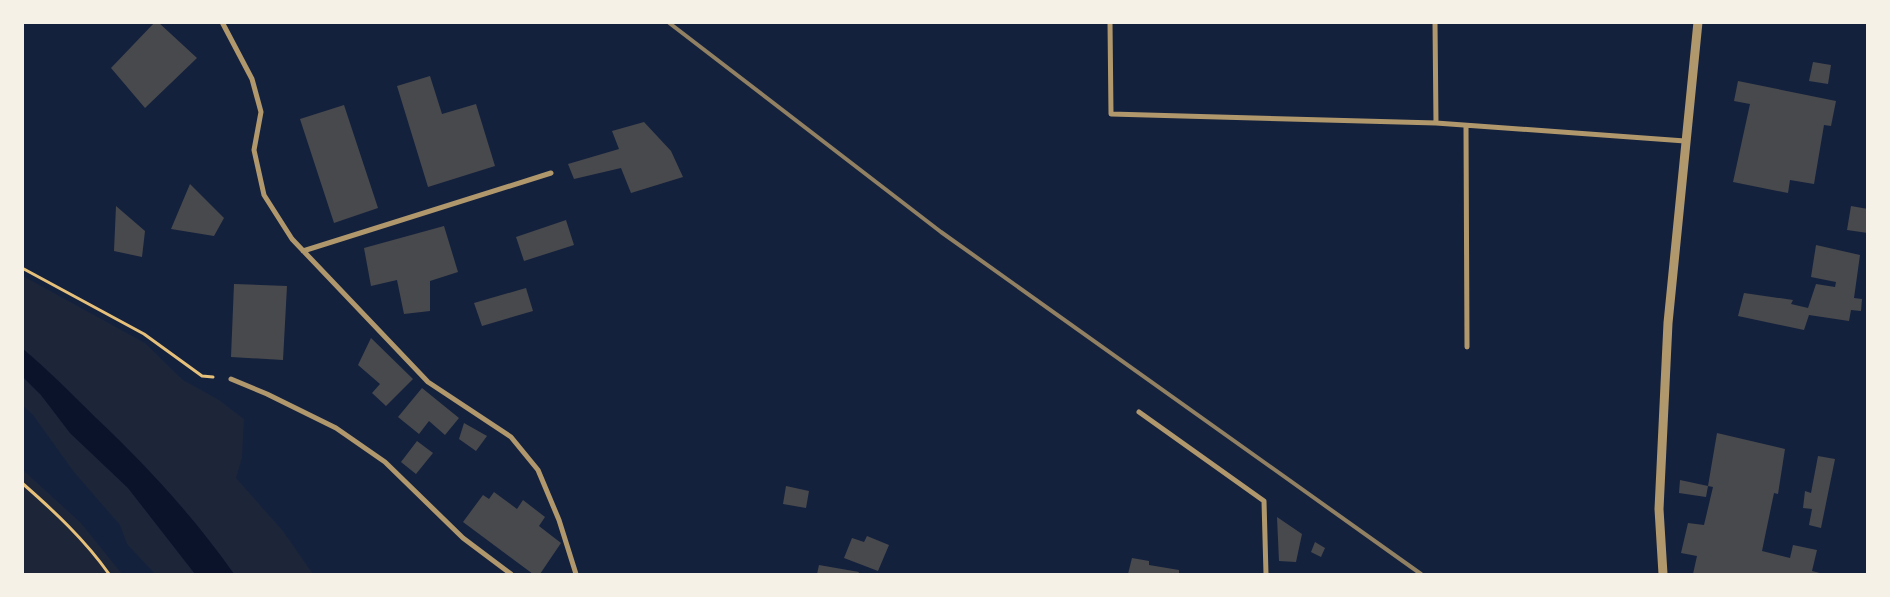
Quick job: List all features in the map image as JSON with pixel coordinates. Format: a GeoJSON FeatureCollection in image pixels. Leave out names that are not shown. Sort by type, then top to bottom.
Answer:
{"type":"FeatureCollection","features":[{"type":"Feature","properties":{"kind":"street"},"geometry":{"type":"LineString","coordinates":[[222,22],[252,79],[261,112],[254,150],[264,195],[292,239],[428,382],[511,438],[538,470],[559,520],[576,574]]}},
{"type":"Feature","properties":{"kind":"street"},"geometry":{"type":"LineString","coordinates":[[1110,22],[1112,114],[1436,123],[1685,141]]}},
{"type":"Feature","properties":{"kind":"street"},"geometry":{"type":"LineString","coordinates":[[1434,22],[1436,123]]}},
{"type":"Feature","properties":{"kind":"street"},"geometry":{"type":"LineString","coordinates":[[1663,574],[1659,509],[1667,343],[1685,141],[1698,22]]}},
{"type":"Feature","properties":{"kind":"street"},"geometry":{"type":"LineString","coordinates":[[1466,126],[1467,348]]}},
{"type":"Feature","properties":{"kind":"street"},"geometry":{"type":"LineString","coordinates":[[303,251],[551,173]]}},
{"type":"Feature","properties":{"kind":"street"},"geometry":{"type":"LineString","coordinates":[[231,379],[267,394],[336,428],[385,462],[463,538],[511,574]]}},
{"type":"Feature","properties":{"kind":"street"},"geometry":{"type":"LineString","coordinates":[[1139,412],[1264,501],[1266,574]]}},
{"type":"Feature","properties":{"kind":"path"},"geometry":{"type":"LineString","coordinates":[[22,268],[144,334],[202,376],[231,379]]}},
{"type":"Feature","properties":{"kind":"path"},"geometry":{"type":"LineString","coordinates":[[22,483],[51,508],[88,546],[109,574]]}},
{"type":"Feature","properties":{"kind":"shaded area"},"geometry":{"type":"Polygon","coordinates":[[[23,276],[145,343],[183,380],[219,400],[244,419],[242,458],[236,478],[283,531],[313,574],[234,574],[203,532],[151,473],[69,391],[23,349],[23,276]]]}},
{"type":"Feature","properties":{"kind":"shaded area"},"geometry":{"type":"Polygon","coordinates":[[[23,349],[69,391],[151,473],[203,532],[234,574],[195,574],[128,488],[70,433],[41,395],[23,377],[23,349]]]}},
{"type":"Feature","properties":{"kind":"shaded area"},"geometry":{"type":"Polygon","coordinates":[[[22,377],[41,395],[70,433],[128,488],[195,574],[155,574],[127,544],[120,525],[74,472],[33,415],[23,406],[22,377]]]}},
{"type":"Feature","properties":{"kind":"shaded area"},"geometry":{"type":"Polygon","coordinates":[[[22,469],[81,523],[122,574],[23,574],[22,469]]]}},
{"type":"Feature","properties":{"kind":"building"},"geometry":{"type":"Polygon","coordinates":[[[155,22],[158,22],[197,58],[145,108],[111,68],[155,22]]]}},
{"type":"Feature","properties":{"kind":"building"},"geometry":{"type":"Polygon","coordinates":[[[1813,62],[1831,65],[1828,84],[1809,81],[1813,62]]]}},
{"type":"Feature","properties":{"kind":"building"},"geometry":{"type":"Polygon","coordinates":[[[430,76],[442,114],[476,104],[495,166],[428,187],[397,86],[430,76]]]}},
{"type":"Feature","properties":{"kind":"building"},"geometry":{"type":"Polygon","coordinates":[[[1738,81],[1836,101],[1831,126],[1824,125],[1814,184],[1790,180],[1788,193],[1733,182],[1750,104],[1734,101],[1738,81]]]}},
{"type":"Feature","properties":{"kind":"building"},"geometry":{"type":"Polygon","coordinates":[[[344,105],[378,208],[334,223],[300,119],[344,105]]]}},
{"type":"Feature","properties":{"kind":"building"},"geometry":{"type":"Polygon","coordinates":[[[644,122],[671,151],[683,177],[631,193],[621,168],[574,179],[568,164],[619,149],[612,131],[644,122]]]}},
{"type":"Feature","properties":{"kind":"building"},"geometry":{"type":"Polygon","coordinates":[[[190,184],[224,218],[214,236],[171,229],[190,184]]]}},
{"type":"Feature","properties":{"kind":"building"},"geometry":{"type":"Polygon","coordinates":[[[116,206],[145,231],[142,257],[114,251],[116,206]]]}},
{"type":"Feature","properties":{"kind":"building"},"geometry":{"type":"Polygon","coordinates":[[[1851,206],[1868,209],[1868,233],[1847,230],[1851,206]]]}},
{"type":"Feature","properties":{"kind":"building"},"geometry":{"type":"Polygon","coordinates":[[[566,220],[574,245],[524,261],[516,237],[566,220]]]}},
{"type":"Feature","properties":{"kind":"building"},"geometry":{"type":"Polygon","coordinates":[[[444,226],[458,272],[430,281],[430,311],[404,314],[397,280],[371,286],[364,248],[444,226]]]}},
{"type":"Feature","properties":{"kind":"building"},"geometry":{"type":"Polygon","coordinates":[[[1816,245],[1860,255],[1854,298],[1862,299],[1861,311],[1851,310],[1849,321],[1809,315],[1804,330],[1738,316],[1744,293],[1793,300],[1791,304],[1808,308],[1816,284],[1835,287],[1836,282],[1811,277],[1816,245]]]}},
{"type":"Feature","properties":{"kind":"building"},"geometry":{"type":"Polygon","coordinates":[[[234,284],[287,286],[283,360],[231,357],[234,284]]]}},
{"type":"Feature","properties":{"kind":"building"},"geometry":{"type":"Polygon","coordinates":[[[526,288],[533,311],[482,326],[474,303],[526,288]]]}},
{"type":"Feature","properties":{"kind":"building"},"geometry":{"type":"Polygon","coordinates":[[[371,338],[413,379],[386,406],[372,393],[380,384],[358,365],[371,338]]]}},
{"type":"Feature","properties":{"kind":"building"},"geometry":{"type":"Polygon","coordinates":[[[422,388],[459,418],[445,435],[429,421],[419,434],[398,417],[422,388]]]}},
{"type":"Feature","properties":{"kind":"building"},"geometry":{"type":"Polygon","coordinates":[[[464,423],[487,436],[476,451],[459,439],[464,423]]]}},
{"type":"Feature","properties":{"kind":"building"},"geometry":{"type":"Polygon","coordinates":[[[1717,433],[1785,449],[1778,494],[1774,493],[1762,551],[1790,558],[1793,545],[1817,550],[1812,571],[1824,574],[1693,574],[1697,556],[1681,553],[1688,523],[1704,525],[1713,487],[1708,486],[1717,433]]]}},
{"type":"Feature","properties":{"kind":"building"},"geometry":{"type":"Polygon","coordinates":[[[417,441],[433,453],[416,474],[401,462],[417,441]]]}},
{"type":"Feature","properties":{"kind":"building"},"geometry":{"type":"Polygon","coordinates":[[[1818,456],[1835,459],[1821,528],[1809,525],[1812,509],[1803,508],[1805,491],[1811,493],[1818,456]]]}},
{"type":"Feature","properties":{"kind":"building"},"geometry":{"type":"Polygon","coordinates":[[[1680,480],[1708,486],[1706,497],[1679,493],[1680,480]]]}},
{"type":"Feature","properties":{"kind":"building"},"geometry":{"type":"Polygon","coordinates":[[[786,486],[809,491],[806,508],[783,504],[786,486]]]}},
{"type":"Feature","properties":{"kind":"building"},"geometry":{"type":"Polygon","coordinates":[[[494,492],[517,509],[523,500],[545,517],[539,526],[561,543],[540,574],[533,574],[463,522],[483,495],[489,499],[494,492]]]}},
{"type":"Feature","properties":{"kind":"building"},"geometry":{"type":"Polygon","coordinates":[[[1277,517],[1302,534],[1296,562],[1279,561],[1277,517]]]}},
{"type":"Feature","properties":{"kind":"building"},"geometry":{"type":"Polygon","coordinates":[[[867,536],[889,545],[878,571],[844,558],[852,538],[864,542],[867,536]]]}},
{"type":"Feature","properties":{"kind":"building"},"geometry":{"type":"Polygon","coordinates":[[[1315,542],[1325,548],[1321,557],[1311,552],[1315,542]]]}},
{"type":"Feature","properties":{"kind":"building"},"geometry":{"type":"Polygon","coordinates":[[[1132,558],[1149,561],[1149,565],[1179,570],[1179,574],[1128,574],[1132,558]]]}},
{"type":"Feature","properties":{"kind":"building"},"geometry":{"type":"Polygon","coordinates":[[[819,565],[859,572],[858,574],[817,574],[819,565]]]}},
{"type":"Feature","properties":{"kind":"railway"},"geometry":{"type":"LineString","coordinates":[[668,22],[941,232],[1421,574]]}}]}
